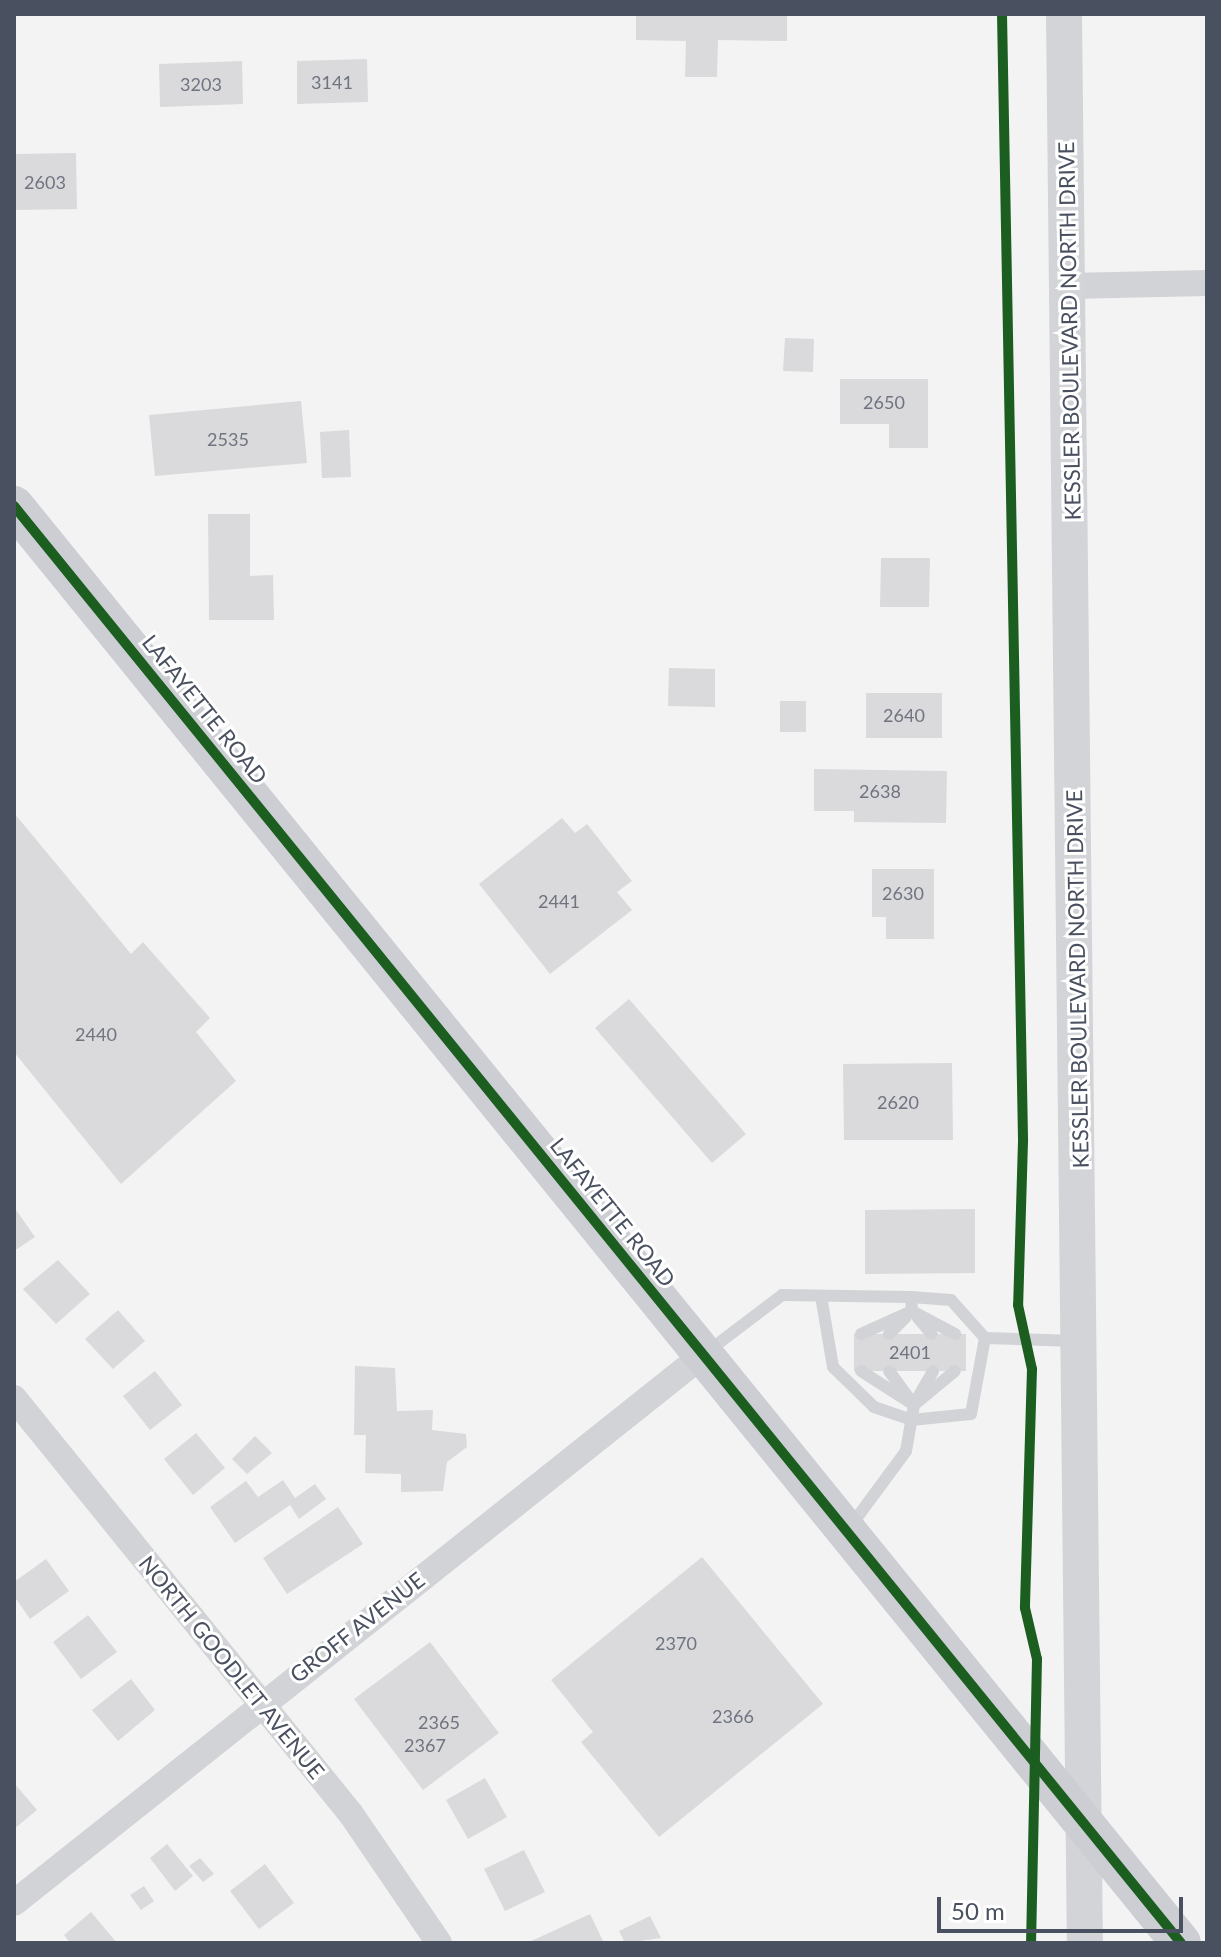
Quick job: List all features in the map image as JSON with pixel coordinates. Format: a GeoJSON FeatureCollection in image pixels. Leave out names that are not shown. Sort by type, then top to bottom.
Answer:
{"type":"FeatureCollection","features":[{"type":"Feature","properties":{"kind":"main road","name":"KESSLER BOULEVARD NORTH DRIVE"},"geometry":{"type":"LineString","coordinates":[[1064,14],[1089,1829],[1085,1943]]}},
{"type":"Feature","properties":{"kind":"main road","name":"LAFAYETTE ROAD"},"geometry":{"type":"LineString","coordinates":[[14,506],[1181,1943]]}},
{"type":"Feature","properties":{"kind":"street"},"geometry":{"type":"LineString","coordinates":[[1068,286],[1207,283]]}},
{"type":"Feature","properties":{"kind":"street","name":"GROFF AVENUE"},"geometry":{"type":"LineString","coordinates":[[14,1903],[261,1702],[703,1355]]}},
{"type":"Feature","properties":{"kind":"street","name":"NORTH GOODLET AVENUE"},"geometry":{"type":"LineString","coordinates":[[14,1398],[379,1852],[439,1943]]}},
{"type":"Feature","properties":{"kind":"lane"},"geometry":{"type":"LineString","coordinates":[[703,1355],[782,1295],[951,1300],[985,1338],[1082,1341]]}},
{"type":"Feature","properties":{"kind":"lane"},"geometry":{"type":"LineString","coordinates":[[821,1296],[833,1367],[874,1407],[911,1420],[971,1414],[985,1338]]}},
{"type":"Feature","properties":{"kind":"lane"},"geometry":{"type":"LineString","coordinates":[[911,1297],[912,1311],[932,1334]]}},
{"type":"Feature","properties":{"kind":"lane"},"geometry":{"type":"LineString","coordinates":[[861,1334],[912,1311]]}},
{"type":"Feature","properties":{"kind":"lane"},"geometry":{"type":"LineString","coordinates":[[889,1334],[912,1311]]}},
{"type":"Feature","properties":{"kind":"lane"},"geometry":{"type":"LineString","coordinates":[[912,1311],[955,1334]]}},
{"type":"Feature","properties":{"kind":"lane"},"geometry":{"type":"LineString","coordinates":[[861,1371],[914,1405]]}},
{"type":"Feature","properties":{"kind":"lane"},"geometry":{"type":"LineString","coordinates":[[889,1371],[914,1405]]}},
{"type":"Feature","properties":{"kind":"lane"},"geometry":{"type":"LineString","coordinates":[[846,1532],[906,1451],[914,1405],[933,1371]]}},
{"type":"Feature","properties":{"kind":"lane"},"geometry":{"type":"LineString","coordinates":[[914,1405],[955,1371]]}},
{"type":"Feature","properties":{"kind":"building"},"geometry":{"type":"Polygon","coordinates":[[[636,14],[787,14],[787,41],[718,40],[717,77],[685,77],[686,41],[636,40],[636,14]]]}},
{"type":"Feature","properties":{"kind":"building"},"geometry":{"type":"Polygon","coordinates":[[[367,59],[368,102],[297,104],[297,61],[367,59]]]}},
{"type":"Feature","properties":{"kind":"building"},"geometry":{"type":"Polygon","coordinates":[[[242,61],[243,104],[160,107],[159,64],[242,61]]]}},
{"type":"Feature","properties":{"kind":"building"},"geometry":{"type":"Polygon","coordinates":[[[76,153],[77,209],[14,210],[14,154],[76,153]]]}},
{"type":"Feature","properties":{"kind":"building"},"geometry":{"type":"Polygon","coordinates":[[[785,338],[814,339],[813,372],[783,371],[785,338]]]}},
{"type":"Feature","properties":{"kind":"building"},"geometry":{"type":"Polygon","coordinates":[[[840,379],[928,379],[928,448],[889,448],[889,424],[840,424],[840,379]]]}},
{"type":"Feature","properties":{"kind":"building"},"geometry":{"type":"Polygon","coordinates":[[[301,401],[307,463],[155,476],[149,415],[301,401]]]}},
{"type":"Feature","properties":{"kind":"building"},"geometry":{"type":"Polygon","coordinates":[[[349,430],[351,477],[322,478],[320,432],[349,430]]]}},
{"type":"Feature","properties":{"kind":"building"},"geometry":{"type":"Polygon","coordinates":[[[208,514],[250,514],[250,576],[273,575],[274,620],[209,620],[208,514]]]}},
{"type":"Feature","properties":{"kind":"building"},"geometry":{"type":"Polygon","coordinates":[[[881,558],[930,558],[929,607],[880,607],[881,558]]]}},
{"type":"Feature","properties":{"kind":"building"},"geometry":{"type":"Polygon","coordinates":[[[669,668],[715,669],[715,707],[668,706],[669,668]]]}},
{"type":"Feature","properties":{"kind":"building"},"geometry":{"type":"Polygon","coordinates":[[[866,693],[942,693],[942,738],[866,738],[866,693]]]}},
{"type":"Feature","properties":{"kind":"building"},"geometry":{"type":"Polygon","coordinates":[[[780,701],[806,701],[806,732],[780,732],[780,701]]]}},
{"type":"Feature","properties":{"kind":"building"},"geometry":{"type":"Polygon","coordinates":[[[814,769],[947,771],[946,823],[854,822],[854,811],[814,811],[814,769]]]}},
{"type":"Feature","properties":{"kind":"building"},"geometry":{"type":"Polygon","coordinates":[[[14,813],[131,954],[143,942],[210,1018],[196,1032],[236,1081],[121,1184],[14,1052],[14,813]]]}},
{"type":"Feature","properties":{"kind":"building"},"geometry":{"type":"Polygon","coordinates":[[[562,818],[575,833],[587,824],[632,881],[617,892],[632,910],[550,974],[479,884],[562,818]]]}},
{"type":"Feature","properties":{"kind":"building"},"geometry":{"type":"Polygon","coordinates":[[[872,869],[934,869],[934,939],[886,939],[886,917],[872,917],[872,869]]]}},
{"type":"Feature","properties":{"kind":"building"},"geometry":{"type":"Polygon","coordinates":[[[629,999],[746,1134],[712,1163],[595,1028],[629,999]]]}},
{"type":"Feature","properties":{"kind":"building"},"geometry":{"type":"Polygon","coordinates":[[[952,1063],[953,1140],[844,1140],[843,1064],[952,1063]]]}},
{"type":"Feature","properties":{"kind":"building"},"geometry":{"type":"Polygon","coordinates":[[[14,1207],[35,1237],[14,1251],[14,1207]]]}},
{"type":"Feature","properties":{"kind":"building"},"geometry":{"type":"Polygon","coordinates":[[[975,1209],[975,1273],[865,1274],[865,1210],[975,1209]]]}},
{"type":"Feature","properties":{"kind":"building"},"geometry":{"type":"Polygon","coordinates":[[[58,1260],[90,1294],[56,1324],[23,1289],[58,1260]]]}},
{"type":"Feature","properties":{"kind":"building"},"geometry":{"type":"Polygon","coordinates":[[[118,1310],[145,1341],[113,1369],[85,1339],[118,1310]]]}},
{"type":"Feature","properties":{"kind":"building"},"geometry":{"type":"Polygon","coordinates":[[[854,1334],[966,1334],[966,1371],[854,1371],[854,1334]]]}},
{"type":"Feature","properties":{"kind":"building"},"geometry":{"type":"Polygon","coordinates":[[[355,1366],[395,1368],[397,1411],[433,1410],[432,1430],[466,1434],[467,1447],[447,1462],[443,1491],[401,1492],[401,1474],[365,1473],[366,1435],[354,1435],[355,1366]]]}},
{"type":"Feature","properties":{"kind":"building"},"geometry":{"type":"Polygon","coordinates":[[[155,1371],[182,1405],[150,1430],[123,1396],[155,1371]]]}},
{"type":"Feature","properties":{"kind":"building"},"geometry":{"type":"Polygon","coordinates":[[[196,1433],[225,1468],[193,1495],[164,1459],[196,1433]]]}},
{"type":"Feature","properties":{"kind":"building"},"geometry":{"type":"Polygon","coordinates":[[[255,1436],[272,1453],[247,1474],[232,1459],[255,1436]]]}},
{"type":"Feature","properties":{"kind":"building"},"geometry":{"type":"Polygon","coordinates":[[[283,1480],[295,1498],[315,1484],[326,1499],[299,1519],[290,1505],[235,1543],[210,1507],[246,1481],[258,1497],[283,1480]]]}},
{"type":"Feature","properties":{"kind":"building"},"geometry":{"type":"Polygon","coordinates":[[[338,1507],[363,1544],[287,1594],[263,1558],[338,1507]]]}},
{"type":"Feature","properties":{"kind":"building"},"geometry":{"type":"Polygon","coordinates":[[[702,1557],[823,1704],[659,1837],[581,1742],[593,1732],[551,1680],[702,1557]]]}},
{"type":"Feature","properties":{"kind":"building"},"geometry":{"type":"Polygon","coordinates":[[[46,1559],[69,1591],[30,1619],[14,1596],[14,1582],[46,1559]]]}},
{"type":"Feature","properties":{"kind":"building"},"geometry":{"type":"Polygon","coordinates":[[[88,1615],[117,1652],[81,1679],[53,1642],[88,1615]]]}},
{"type":"Feature","properties":{"kind":"building"},"geometry":{"type":"Polygon","coordinates":[[[430,1642],[499,1733],[423,1790],[354,1699],[430,1642]]]}},
{"type":"Feature","properties":{"kind":"building"},"geometry":{"type":"Polygon","coordinates":[[[131,1679],[155,1710],[118,1741],[92,1710],[131,1679]]]}},
{"type":"Feature","properties":{"kind":"building"},"geometry":{"type":"Polygon","coordinates":[[[485,1778],[507,1817],[468,1839],[446,1800],[485,1778]]]}},
{"type":"Feature","properties":{"kind":"building"},"geometry":{"type":"Polygon","coordinates":[[[14,1783],[37,1810],[14,1829],[14,1783]]]}},
{"type":"Feature","properties":{"kind":"building"},"geometry":{"type":"Polygon","coordinates":[[[167,1844],[193,1876],[175,1891],[150,1858],[167,1844]]]}},
{"type":"Feature","properties":{"kind":"building"},"geometry":{"type":"Polygon","coordinates":[[[524,1850],[545,1892],[505,1911],[484,1869],[524,1850]]]}},
{"type":"Feature","properties":{"kind":"building"},"geometry":{"type":"Polygon","coordinates":[[[200,1858],[214,1874],[203,1882],[189,1866],[200,1858]]]}},
{"type":"Feature","properties":{"kind":"building"},"geometry":{"type":"Polygon","coordinates":[[[265,1864],[294,1903],[259,1929],[230,1891],[265,1864]]]}},
{"type":"Feature","properties":{"kind":"building"},"geometry":{"type":"Polygon","coordinates":[[[144,1886],[154,1901],[141,1910],[130,1895],[144,1886]]]}},
{"type":"Feature","properties":{"kind":"building"},"geometry":{"type":"Polygon","coordinates":[[[91,1912],[117,1943],[70,1943],[64,1935],[91,1912]]]}},
{"type":"Feature","properties":{"kind":"building"},"geometry":{"type":"Polygon","coordinates":[[[590,1914],[604,1943],[527,1943],[590,1914]]]}},
{"type":"Feature","properties":{"kind":"building"},"geometry":{"type":"Polygon","coordinates":[[[650,1916],[661,1938],[625,1943],[619,1931],[650,1916]]]}},
{"type":"Feature","properties":{"kind":"cycle path"},"geometry":{"type":"LineString","coordinates":[[1002,14],[1023,1141],[1018,1305],[1032,1369],[1025,1608],[1037,1659],[1031,1943]]}},
{"type":"Feature","properties":{"kind":"cycle path"},"geometry":{"type":"LineString","coordinates":[[14,506],[1181,1943]]}}]}
